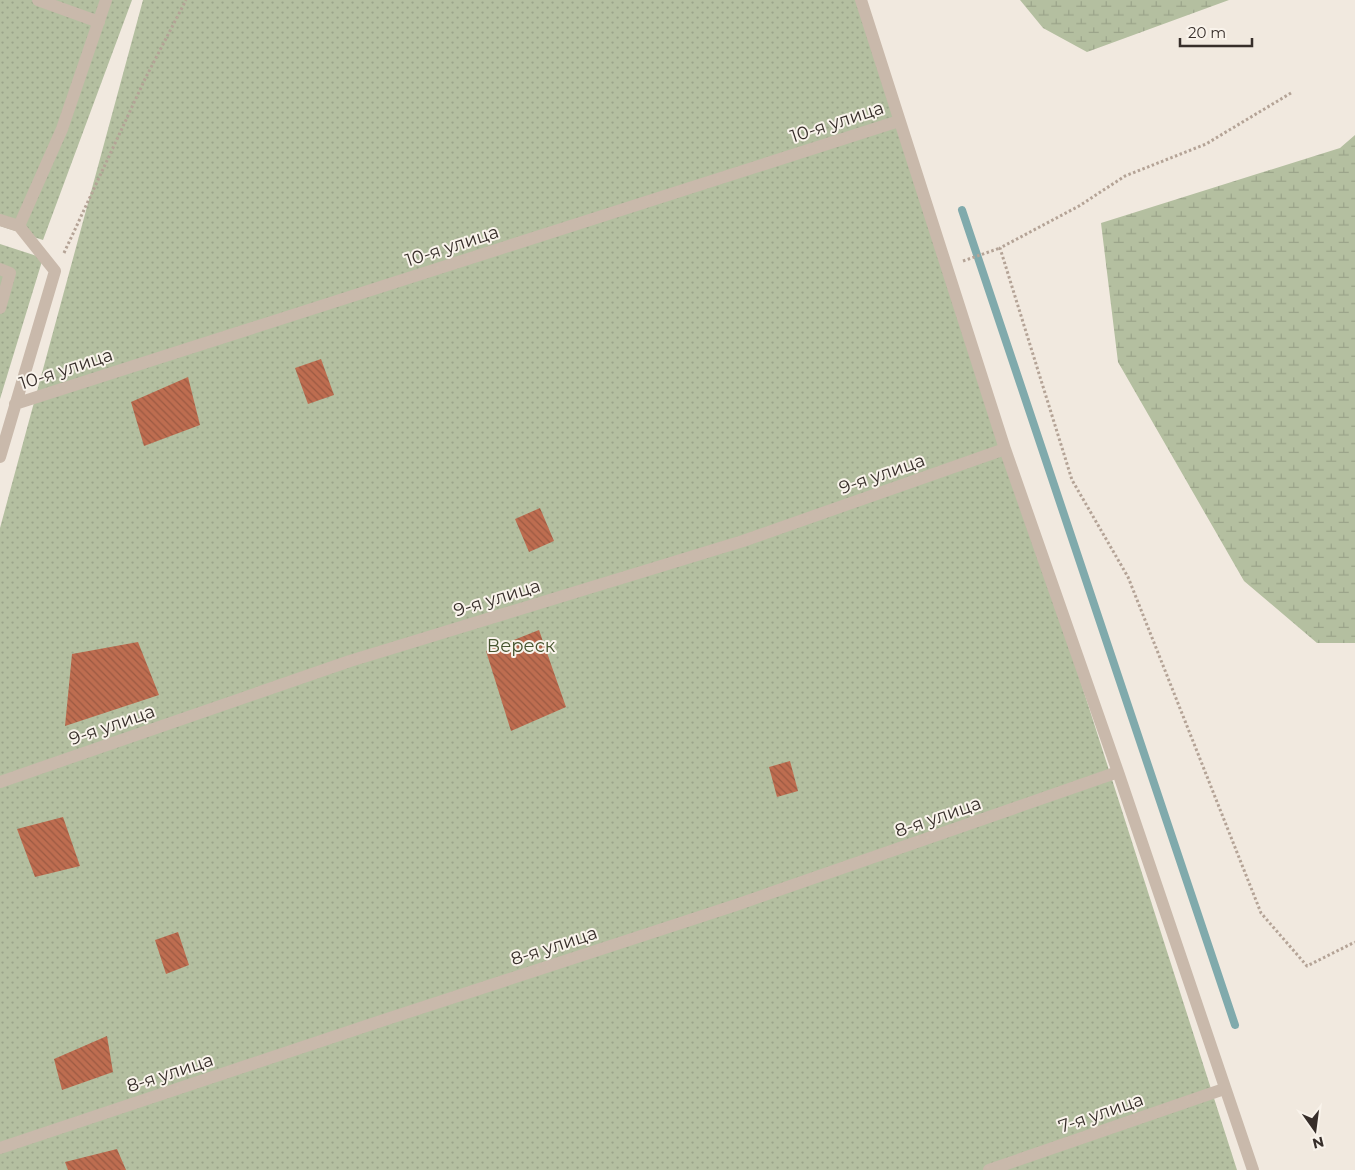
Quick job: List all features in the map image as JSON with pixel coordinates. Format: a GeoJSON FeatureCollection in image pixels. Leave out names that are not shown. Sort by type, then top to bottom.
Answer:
{"type":"FeatureCollection","features":[{"type":"Feature","properties":{"kind":"street"},"geometry":{"type":"LineString","coordinates":[[38,0],[98,22]]}},
{"type":"Feature","properties":{"kind":"street"},"geometry":{"type":"LineString","coordinates":[[19,226],[62,129],[106,0]]}},
{"type":"Feature","properties":{"kind":"street"},"geometry":{"type":"LineString","coordinates":[[861,0],[1005,449],[1118,772],[1252,1170]]}},
{"type":"Feature","properties":{"kind":"street","name":"10-я улица"},"geometry":{"type":"LineString","coordinates":[[15,404],[899,121]]}},
{"type":"Feature","properties":{"kind":"street"},"geometry":{"type":"LineString","coordinates":[[0,220],[19,226],[55,271],[0,457]]}},
{"type":"Feature","properties":{"kind":"street"},"geometry":{"type":"LineString","coordinates":[[0,269],[10,273],[0,308]]}},
{"type":"Feature","properties":{"kind":"street","name":"9-я улица"},"geometry":{"type":"LineString","coordinates":[[0,782],[350,661],[743,541],[1005,449]]}},
{"type":"Feature","properties":{"kind":"street","name":"8-я улица"},"geometry":{"type":"LineString","coordinates":[[0,1148],[736,905],[1118,772]]}},
{"type":"Feature","properties":{"kind":"street","name":"7-я улица"},"geometry":{"type":"LineString","coordinates":[[989,1170],[1224,1089]]}},
{"type":"Feature","properties":{"kind":"path"},"geometry":{"type":"LineString","coordinates":[[55,271],[146,79],[186,0]]}},
{"type":"Feature","properties":{"kind":"path"},"geometry":{"type":"LineString","coordinates":[[946,266],[1000,248],[1079,206],[1124,176],[1206,144],[1291,93]]}},
{"type":"Feature","properties":{"kind":"path"},"geometry":{"type":"LineString","coordinates":[[1000,248],[1072,480],[1128,577],[1261,913],[1307,966],[1355,942]]}},
{"type":"Feature","properties":{"kind":"green space"},"geometry":{"type":"Polygon","coordinates":[[[0,0],[132,0],[43,240],[0,226],[0,0]]]}},
{"type":"Feature","properties":{"kind":"green space","name":"Вереск"},"geometry":{"type":"Polygon","coordinates":[[[143,0],[856,0],[1019,489],[1237,1170],[0,1170],[0,528],[143,0]]]}},
{"type":"Feature","properties":{"kind":"green space"},"geometry":{"type":"Polygon","coordinates":[[[1020,0],[1229,0],[1087,52],[1043,28],[1020,0]]]}},
{"type":"Feature","properties":{"kind":"green space"},"geometry":{"type":"Polygon","coordinates":[[[1355,135],[1355,643],[1317,643],[1244,581],[1118,362],[1101,223],[1340,148],[1355,135]]]}},
{"type":"Feature","properties":{"kind":"green space"},"geometry":{"type":"Polygon","coordinates":[[[0,244],[43,258],[0,399],[0,244]]]}},
{"type":"Feature","properties":{"kind":"building"},"geometry":{"type":"Polygon","coordinates":[[[321,359],[334,395],[308,404],[295,368],[321,359]]]}},
{"type":"Feature","properties":{"kind":"building"},"geometry":{"type":"Polygon","coordinates":[[[188,377],[200,425],[144,446],[131,402],[188,377]]]}},
{"type":"Feature","properties":{"kind":"building"},"geometry":{"type":"Polygon","coordinates":[[[540,508],[554,541],[529,552],[515,519],[540,508]]]}},
{"type":"Feature","properties":{"kind":"building"},"geometry":{"type":"Polygon","coordinates":[[[539,630],[566,707],[511,731],[486,651],[539,630]]]}},
{"type":"Feature","properties":{"kind":"building"},"geometry":{"type":"Polygon","coordinates":[[[138,642],[159,695],[65,726],[72,654],[138,642]]]}},
{"type":"Feature","properties":{"kind":"building"},"geometry":{"type":"Polygon","coordinates":[[[790,761],[798,791],[777,797],[769,767],[790,761]]]}},
{"type":"Feature","properties":{"kind":"building"},"geometry":{"type":"Polygon","coordinates":[[[63,817],[80,866],[35,877],[17,829],[63,817]]]}},
{"type":"Feature","properties":{"kind":"building"},"geometry":{"type":"Polygon","coordinates":[[[178,932],[189,965],[166,974],[155,940],[178,932]]]}},
{"type":"Feature","properties":{"kind":"building"},"geometry":{"type":"Polygon","coordinates":[[[107,1036],[113,1072],[62,1090],[54,1059],[107,1036]]]}},
{"type":"Feature","properties":{"kind":"building"},"geometry":{"type":"Polygon","coordinates":[[[117,1149],[126,1170],[68,1170],[65,1162],[117,1149]]]}},
{"type":"Feature","properties":{"kind":"waterway"},"geometry":{"type":"LineString","coordinates":[[962,210],[1235,1025]]}}]}
